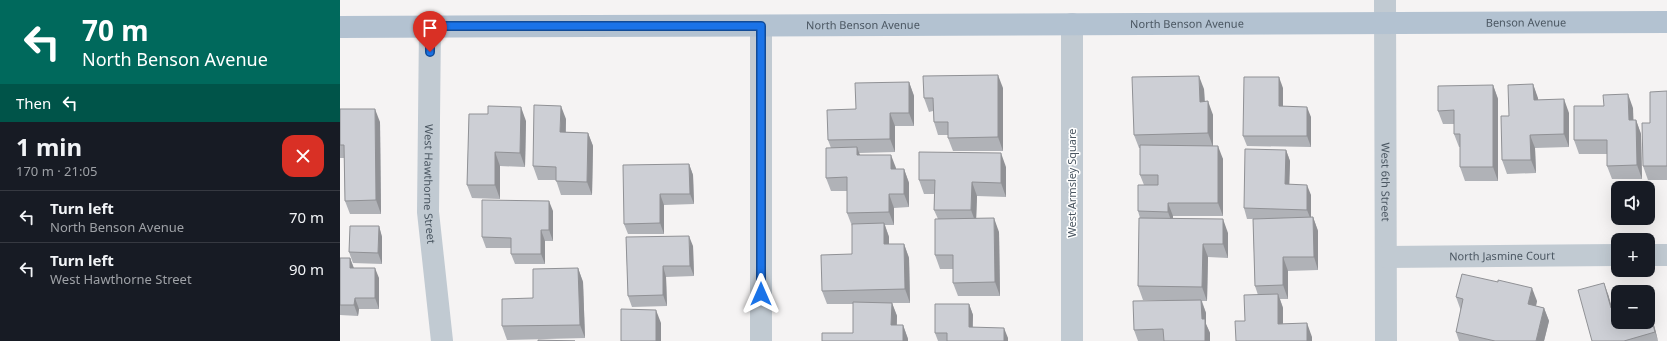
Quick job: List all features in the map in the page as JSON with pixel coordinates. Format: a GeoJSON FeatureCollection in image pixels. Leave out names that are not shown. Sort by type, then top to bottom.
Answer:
{"type":"FeatureCollection","features":[{"type":"Feature","properties":{"kind":"main road","name":"Benson Avenue"},"geometry":{"type":"LineString","coordinates":[[1385,22],[1667,22]]}},
{"type":"Feature","properties":{"kind":"main road","name":"North Benson Avenue"},"geometry":{"type":"LineString","coordinates":[[340,27],[1385,22]]}},
{"type":"Feature","properties":{"kind":"street","name":"West 6th Street"},"geometry":{"type":"LineString","coordinates":[[1385,0],[1386,341]]}},
{"type":"Feature","properties":{"kind":"street","name":"West Armsley Square"},"geometry":{"type":"LineString","coordinates":[[1072,24],[1072,341]]}},
{"type":"Feature","properties":{"kind":"street","name":"West Hawthorne Street"},"geometry":{"type":"LineString","coordinates":[[430,26],[428,212],[442,341]]}},
{"type":"Feature","properties":{"kind":"street"},"geometry":{"type":"LineString","coordinates":[[761,26],[761,341]]}},
{"type":"Feature","properties":{"kind":"street","name":"North Jasmine Court"},"geometry":{"type":"LineString","coordinates":[[1386,257],[1611,255]]}},
{"type":"Feature","properties":{"kind":"street"},"geometry":{"type":"LineString","coordinates":[[1655,255],[1667,255]]}},
{"type":"Feature","properties":{"kind":"building"},"geometry":{"type":"Polygon","coordinates":[[[998,75],[998,137],[948,138],[948,122],[934,122],[933,98],[924,98],[923,76],[998,75]]]}},
{"type":"Feature","properties":{"kind":"building"},"geometry":{"type":"Polygon","coordinates":[[[1199,76],[1200,102],[1208,101],[1208,133],[1134,135],[1132,77],[1199,76]]]}},
{"type":"Feature","properties":{"kind":"building"},"geometry":{"type":"Polygon","coordinates":[[[1244,77],[1279,77],[1279,106],[1307,107],[1307,136],[1243,136],[1244,77]]]}},
{"type":"Feature","properties":{"kind":"building"},"geometry":{"type":"Polygon","coordinates":[[[909,82],[909,113],[890,113],[890,139],[828,140],[827,110],[856,109],[855,83],[909,82]]]}},
{"type":"Feature","properties":{"kind":"building"},"geometry":{"type":"Polygon","coordinates":[[[1533,84],[1534,100],[1564,99],[1564,134],[1530,135],[1531,160],[1502,160],[1501,116],[1509,116],[1508,85],[1533,84]]]}},
{"type":"Feature","properties":{"kind":"building"},"geometry":{"type":"Polygon","coordinates":[[[1493,85],[1493,167],[1460,167],[1460,134],[1454,134],[1454,110],[1438,111],[1438,86],[1493,85]]]}},
{"type":"Feature","properties":{"kind":"building"},"geometry":{"type":"Polygon","coordinates":[[[1667,91],[1667,166],[1643,166],[1642,123],[1650,123],[1650,92],[1667,91]]]}},
{"type":"Feature","properties":{"kind":"building"},"geometry":{"type":"Polygon","coordinates":[[[1628,94],[1629,120],[1636,120],[1637,165],[1607,166],[1607,140],[1574,140],[1574,106],[1604,106],[1603,95],[1628,94]]]}},
{"type":"Feature","properties":{"kind":"building"},"geometry":{"type":"Polygon","coordinates":[[[534,105],[561,106],[560,132],[588,133],[587,182],[556,181],[556,167],[533,166],[534,105]]]}},
{"type":"Feature","properties":{"kind":"building"},"geometry":{"type":"Polygon","coordinates":[[[488,106],[521,107],[520,153],[495,152],[495,185],[467,185],[469,114],[488,114],[488,106]]]}},
{"type":"Feature","properties":{"kind":"building"},"geometry":{"type":"Polygon","coordinates":[[[340,109],[375,109],[376,200],[345,201],[344,145],[340,145],[340,109]]]}},
{"type":"Feature","properties":{"kind":"building"},"geometry":{"type":"Polygon","coordinates":[[[1140,145],[1218,146],[1218,203],[1168,203],[1168,212],[1138,211],[1138,185],[1158,185],[1158,175],[1140,175],[1140,145]]]}},
{"type":"Feature","properties":{"kind":"building"},"geometry":{"type":"Polygon","coordinates":[[[857,147],[857,155],[891,155],[891,169],[904,169],[904,194],[889,194],[889,212],[847,213],[847,177],[826,178],[826,148],[857,147]]]}},
{"type":"Feature","properties":{"kind":"building"},"geometry":{"type":"Polygon","coordinates":[[[1245,149],[1286,150],[1285,184],[1307,185],[1307,210],[1244,208],[1245,149]]]}},
{"type":"Feature","properties":{"kind":"building"},"geometry":{"type":"Polygon","coordinates":[[[919,152],[1001,153],[1001,183],[972,182],[971,210],[934,210],[935,180],[919,180],[919,152]]]}},
{"type":"Feature","properties":{"kind":"building"},"geometry":{"type":"Polygon","coordinates":[[[689,164],[690,194],[660,194],[660,223],[624,224],[623,165],[689,164]]]}},
{"type":"Feature","properties":{"kind":"building"},"geometry":{"type":"Polygon","coordinates":[[[482,200],[549,201],[549,230],[541,230],[541,254],[511,254],[511,238],[482,237],[482,200]]]}},
{"type":"Feature","properties":{"kind":"building"},"geometry":{"type":"Polygon","coordinates":[[[1313,217],[1314,257],[1283,257],[1283,285],[1255,286],[1253,219],[1313,217]]]}},
{"type":"Feature","properties":{"kind":"building"},"geometry":{"type":"Polygon","coordinates":[[[994,218],[995,282],[953,283],[953,255],[935,255],[935,219],[994,218]]]}},
{"type":"Feature","properties":{"kind":"building"},"geometry":{"type":"Polygon","coordinates":[[[1139,218],[1223,219],[1223,244],[1203,244],[1202,287],[1138,286],[1139,218]]]}},
{"type":"Feature","properties":{"kind":"building"},"geometry":{"type":"Polygon","coordinates":[[[884,223],[884,244],[904,244],[905,289],[822,291],[821,255],[852,254],[852,224],[884,223]]]}},
{"type":"Feature","properties":{"kind":"building"},"geometry":{"type":"Polygon","coordinates":[[[350,226],[379,226],[378,253],[349,252],[350,226]]]}},
{"type":"Feature","properties":{"kind":"building"},"geometry":{"type":"Polygon","coordinates":[[[689,236],[690,266],[663,266],[663,295],[628,296],[626,237],[689,236]]]}},
{"type":"Feature","properties":{"kind":"building"},"geometry":{"type":"Polygon","coordinates":[[[340,258],[350,258],[350,268],[375,268],[375,298],[355,298],[354,305],[340,305],[340,258]]]}},
{"type":"Feature","properties":{"kind":"building"},"geometry":{"type":"Polygon","coordinates":[[[578,268],[580,325],[502,326],[502,299],[533,298],[533,269],[578,268]]]}},
{"type":"Feature","properties":{"kind":"building"},"geometry":{"type":"Polygon","coordinates":[[[1462,274],[1532,288],[1528,304],[1544,308],[1536,341],[1495,341],[1456,332],[1463,299],[1456,297],[1462,274]]]}},
{"type":"Feature","properties":{"kind":"building"},"geometry":{"type":"Polygon","coordinates":[[[1604,283],[1611,308],[1611,329],[1654,329],[1655,332],[1624,341],[1592,341],[1578,290],[1604,283]]]}},
{"type":"Feature","properties":{"kind":"building"},"geometry":{"type":"Polygon","coordinates":[[[1278,294],[1278,324],[1307,323],[1307,341],[1236,341],[1235,321],[1245,321],[1244,295],[1278,294]]]}},
{"type":"Feature","properties":{"kind":"building"},"geometry":{"type":"Polygon","coordinates":[[[1201,300],[1202,319],[1205,319],[1205,341],[1164,341],[1163,329],[1134,330],[1133,301],[1201,300]]]}},
{"type":"Feature","properties":{"kind":"building"},"geometry":{"type":"Polygon","coordinates":[[[853,302],[892,303],[891,325],[903,325],[903,341],[822,341],[822,333],[853,333],[853,302]]]}},
{"type":"Feature","properties":{"kind":"building"},"geometry":{"type":"Polygon","coordinates":[[[935,304],[969,304],[969,327],[1004,328],[1004,341],[947,341],[947,333],[935,333],[935,304]]]}},
{"type":"Feature","properties":{"kind":"building"},"geometry":{"type":"Polygon","coordinates":[[[621,309],[656,310],[656,341],[621,341],[621,309]]]}},
{"type":"Feature","properties":{"kind":"building"},"geometry":{"type":"Polygon","coordinates":[[[538,340],[575,341],[538,341],[538,340]]]}},
{"type":"Feature","properties":{"kind":"route"},"geometry":{"type":"LineString","coordinates":[[430,52],[430,26],[761,26],[761,294]]}}]}
